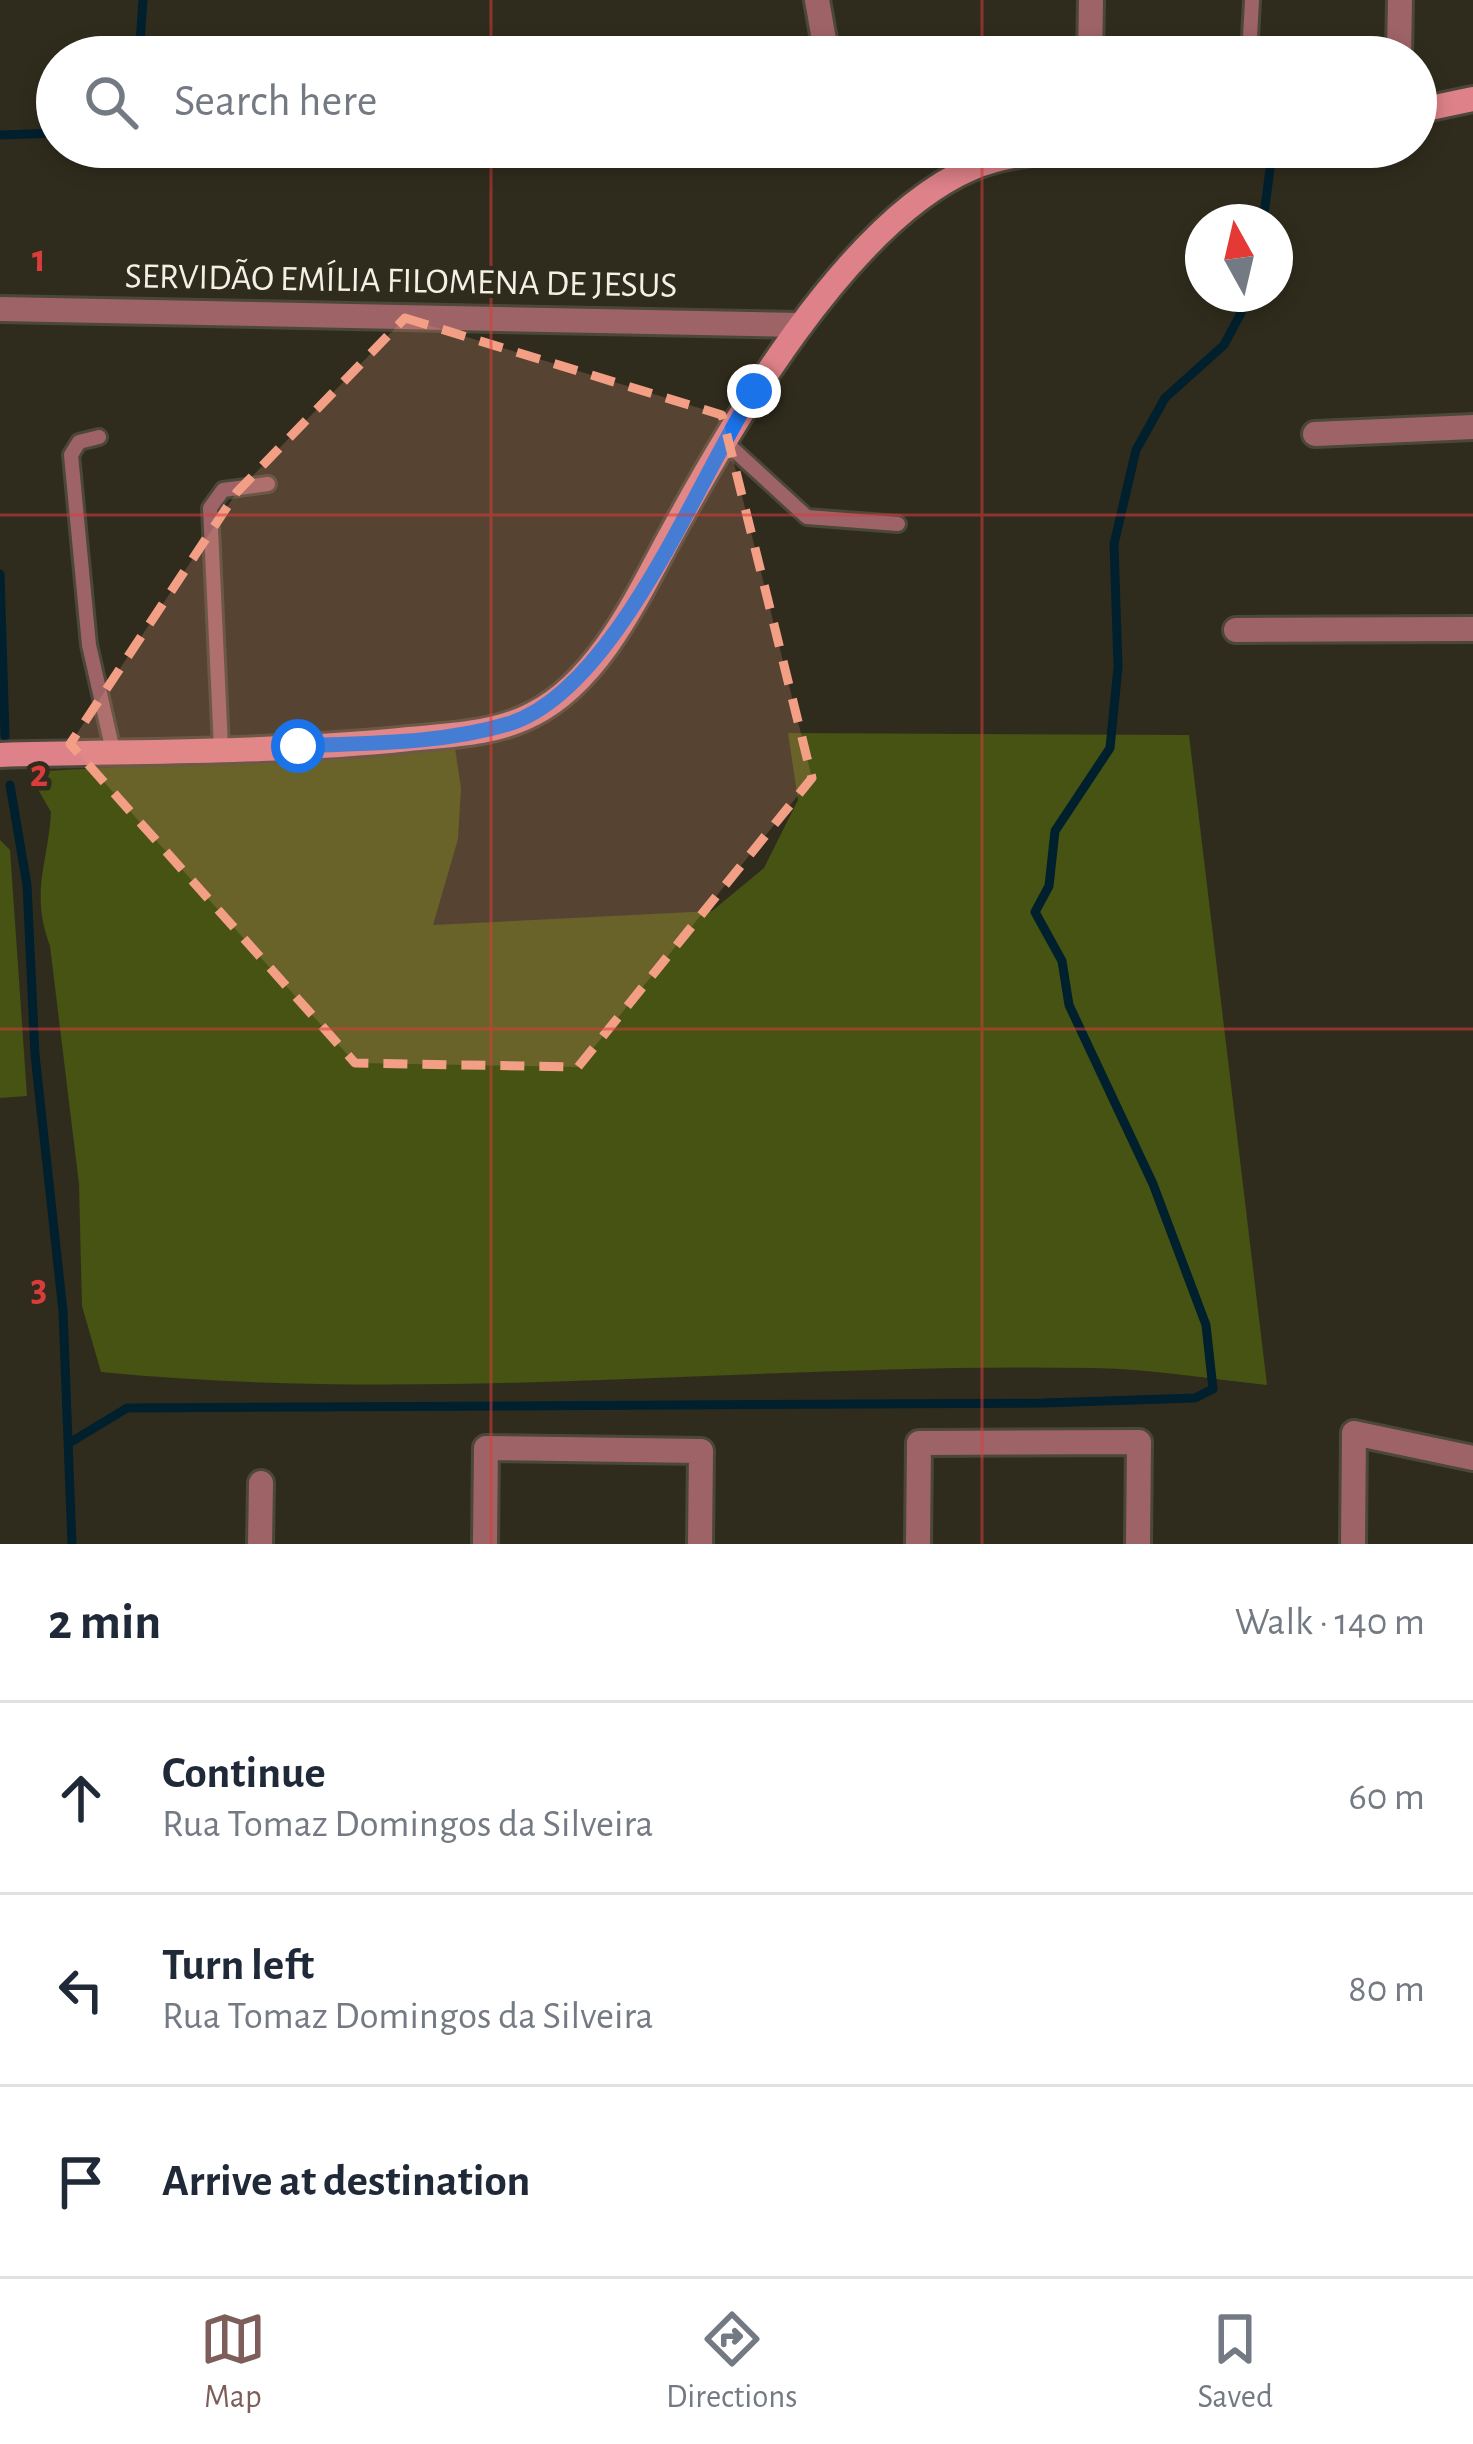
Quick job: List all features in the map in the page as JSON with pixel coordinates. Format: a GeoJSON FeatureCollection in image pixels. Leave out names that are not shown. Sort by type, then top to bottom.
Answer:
{"type":"FeatureCollection","features":[{"type":"Feature","properties":{"kind":"main road"},"geometry":{"type":"LineString","coordinates":[[1437,107],[1473,99]]}},
{"type":"Feature","properties":{"kind":"main road"},"geometry":{"type":"LineString","coordinates":[[0,754],[221,748],[471,733],[536,713],[580,674],[620,626],[723,440],[801,325],[869,247],[935,189],[973,168]]}},
{"type":"Feature","properties":{"kind":"street"},"geometry":{"type":"LineString","coordinates":[[817,0],[823,36]]}},
{"type":"Feature","properties":{"kind":"street"},"geometry":{"type":"LineString","coordinates":[[1090,36],[1091,0]]}},
{"type":"Feature","properties":{"kind":"street"},"geometry":{"type":"LineString","coordinates":[[1399,36],[1400,0]]}},
{"type":"Feature","properties":{"kind":"street","name":"SERVIDÃO EMÍLIA FILOMENA DE JESUS"},"geometry":{"type":"LineString","coordinates":[[0,309],[801,325]]}},
{"type":"Feature","properties":{"kind":"street"},"geometry":{"type":"LineString","coordinates":[[1315,434],[1473,427]]}},
{"type":"Feature","properties":{"kind":"street"},"geometry":{"type":"LineString","coordinates":[[1236,630],[1473,629]]}},
{"type":"Feature","properties":{"kind":"street"},"geometry":{"type":"LineString","coordinates":[[1353,1544],[1354,1433],[1473,1458]]}},
{"type":"Feature","properties":{"kind":"street"},"geometry":{"type":"LineString","coordinates":[[918,1544],[920,1443],[1139,1442],[1138,1544]]}},
{"type":"Feature","properties":{"kind":"street"},"geometry":{"type":"LineString","coordinates":[[485,1544],[486,1448],[701,1451],[700,1544]]}},
{"type":"Feature","properties":{"kind":"street"},"geometry":{"type":"LineString","coordinates":[[260,1544],[261,1483]]}},
{"type":"Feature","properties":{"kind":"lane"},"geometry":{"type":"LineString","coordinates":[[1250,36],[1252,0]]}},
{"type":"Feature","properties":{"kind":"lane"},"geometry":{"type":"LineString","coordinates":[[98,437],[79,442],[71,454],[89,645],[113,752]]}},
{"type":"Feature","properties":{"kind":"lane"},"geometry":{"type":"LineString","coordinates":[[723,440],[807,518],[898,524]]}},
{"type":"Feature","properties":{"kind":"lane"},"geometry":{"type":"LineString","coordinates":[[221,748],[210,508],[223,490],[268,484]]}},
{"type":"Feature","properties":{"kind":"highlighted area"},"geometry":{"type":"Polygon","coordinates":[[[405,318],[722,415],[812,778],[578,1067],[355,1063],[70,744],[237,492],[405,318]]]}},
{"type":"Feature","properties":{"kind":"green space"},"geometry":{"type":"Polygon","coordinates":[[[788,733],[1189,735],[1267,1385],[1094,1368],[475,1384],[226,1381],[101,1372],[82,1306],[79,1184],[50,946],[41,910],[51,812],[28,772],[455,748],[461,788],[458,839],[433,925],[712,911],[764,868],[798,800],[788,733]]]}},
{"type":"Feature","properties":{"kind":"green space"},"geometry":{"type":"Polygon","coordinates":[[[0,840],[10,850],[27,1096],[0,1098],[0,840]]]}},
{"type":"Feature","properties":{"kind":"waterway"},"geometry":{"type":"LineString","coordinates":[[140,36],[143,0]]}},
{"type":"Feature","properties":{"kind":"waterway"},"geometry":{"type":"LineString","coordinates":[[0,135],[36,134]]}},
{"type":"Feature","properties":{"kind":"waterway"},"geometry":{"type":"LineString","coordinates":[[1265,204],[1270,169]]}},
{"type":"Feature","properties":{"kind":"waterway"},"geometry":{"type":"LineString","coordinates":[[71,1442],[127,1408],[1044,1403],[1195,1398],[1213,1389],[1206,1325],[1153,1184],[1069,1005],[1062,961],[1035,912],[1049,886],[1055,831],[1110,748],[1118,667],[1114,544],[1136,450],[1165,398],[1224,345],[1241,312]]}},
{"type":"Feature","properties":{"kind":"waterway"},"geometry":{"type":"LineString","coordinates":[[0,574],[5,736]]}},
{"type":"Feature","properties":{"kind":"waterway"},"geometry":{"type":"LineString","coordinates":[[10,785],[27,885],[35,1055],[63,1311],[72,1544]]}},
{"type":"Feature","properties":{"kind":"route"},"geometry":{"type":"LineString","coordinates":[[298,746],[471,733],[536,713],[564,692],[620,626],[754,391]]}}]}
